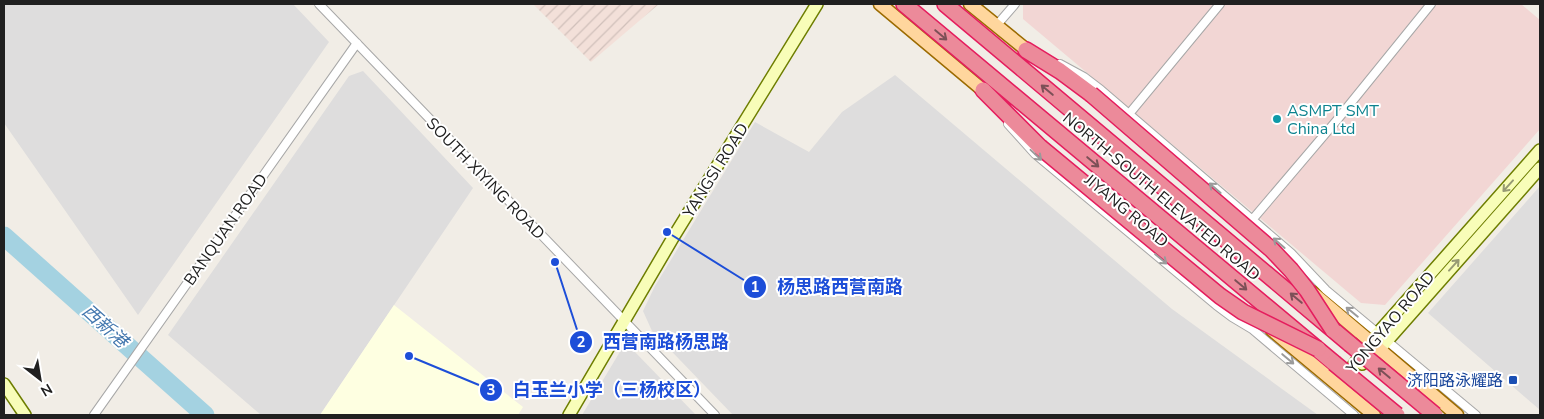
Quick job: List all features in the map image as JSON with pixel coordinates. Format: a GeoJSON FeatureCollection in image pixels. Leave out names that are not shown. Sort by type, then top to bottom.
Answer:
{"type":"FeatureCollection","features":[{"type":"Feature","properties":{"kind":"highway","name":"NORTH-SOUTH ELEVATED ROAD"},"geometry":{"type":"LineString","coordinates":[[904,4],[1397,415]]}},
{"type":"Feature","properties":{"kind":"highway","name":"NORTH-SOUTH ELEVATED ROAD"},"geometry":{"type":"LineString","coordinates":[[944,4],[1435,415]]}},
{"type":"Feature","properties":{"kind":"highway"},"geometry":{"type":"LineString","coordinates":[[1026,50],[1092,94],[1272,250],[1307,290],[1333,330]]}},
{"type":"Feature","properties":{"kind":"highway"},"geometry":{"type":"LineString","coordinates":[[983,90],[1040,147],[1220,296],[1243,312],[1318,350]]}},
{"type":"Feature","properties":{"kind":"main road","name":"JIYANG ROAD"},"geometry":{"type":"LineString","coordinates":[[880,4],[1374,415]]}},
{"type":"Feature","properties":{"kind":"main road"},"geometry":{"type":"LineString","coordinates":[[970,4],[1244,233],[1378,341],[1390,359],[1457,415]]}},
{"type":"Feature","properties":{"kind":"street","name":"SOUTH XIYING ROAD"},"geometry":{"type":"LineString","coordinates":[[319,4],[715,415]]}},
{"type":"Feature","properties":{"kind":"street","name":"YANGSI ROAD"},"geometry":{"type":"LineString","coordinates":[[569,415],[674,236],[818,4]]}},
{"type":"Feature","properties":{"kind":"street"},"geometry":{"type":"LineString","coordinates":[[996,26],[1015,4]]}},
{"type":"Feature","properties":{"kind":"street"},"geometry":{"type":"LineString","coordinates":[[1129,114],[1220,4]]}},
{"type":"Feature","properties":{"kind":"street"},"geometry":{"type":"LineString","coordinates":[[1252,220],[1337,120],[1431,4]]}},
{"type":"Feature","properties":{"kind":"street","name":"BANQUAN ROAD"},"geometry":{"type":"LineString","coordinates":[[94,415],[356,43]]}},
{"type":"Feature","properties":{"kind":"street"},"geometry":{"type":"LineString","coordinates":[[1026,50],[1066,66],[1084,77],[1291,253],[1378,341],[1476,415]]}},
{"type":"Feature","properties":{"kind":"street"},"geometry":{"type":"LineString","coordinates":[[983,90],[1008,125],[1035,154],[1216,305],[1252,329],[1354,415]]}},
{"type":"Feature","properties":{"kind":"street","name":"YONGYAO ROAD"},"geometry":{"type":"LineString","coordinates":[[1339,385],[1540,150]]}},
{"type":"Feature","properties":{"kind":"street","name":"YONGYAO ROAD"},"geometry":{"type":"LineString","coordinates":[[1378,341],[1540,168]]}},
{"type":"Feature","properties":{"kind":"street"},"geometry":{"type":"LineString","coordinates":[[4,384],[25,415]]}},
{"type":"Feature","properties":{"kind":"shaded area"},"geometry":{"type":"Polygon","coordinates":[[[4,4],[293,4],[329,42],[138,315],[4,123],[4,4]]]}},
{"type":"Feature","properties":{"kind":"shaded area"},"geometry":{"type":"Polygon","coordinates":[[[533,4],[659,4],[591,62],[533,4]]]}},
{"type":"Feature","properties":{"kind":"shaded area"},"geometry":{"type":"Polygon","coordinates":[[[1024,4],[1521,4],[1540,20],[1540,129],[1385,305],[1361,303],[1023,19],[1024,4]]]}},
{"type":"Feature","properties":{"kind":"shaded area"},"geometry":{"type":"Polygon","coordinates":[[[363,71],[473,188],[320,415],[261,415],[168,335],[349,76],[363,71]]]}},
{"type":"Feature","properties":{"kind":"shaded area"},"geometry":{"type":"Polygon","coordinates":[[[895,75],[1172,309],[1318,415],[733,415],[652,331],[643,311],[655,286],[755,122],[809,152],[842,112],[895,75]]]}},
{"type":"Feature","properties":{"kind":"shaded area"},"geometry":{"type":"Polygon","coordinates":[[[1540,186],[1540,410],[1428,313],[1540,186]]]}},
{"type":"Feature","properties":{"kind":"shaded area"},"geometry":{"type":"Polygon","coordinates":[[[394,305],[523,407],[518,415],[320,415],[394,305]]]}},
{"type":"Feature","properties":{"kind":"shaded area"},"geometry":{"type":"Polygon","coordinates":[[[621,350],[634,351],[696,415],[582,415],[621,350]]]}},
{"type":"Feature","properties":{"kind":"waterway","name":"西新港"},"geometry":{"type":"LineString","coordinates":[[4,236],[205,415]]}},
{"type":"Feature","properties":{"kind":"place","name":"ASMPT SMT China Ltd"},"geometry":{"type":"Point","coordinates":[1277,119]}},
{"type":"Feature","properties":{"kind":"place","name":"杨思路西营南路"},"geometry":{"type":"Point","coordinates":[667,232]}},
{"type":"Feature","properties":{"kind":"place","name":"西营南路杨思路"},"geometry":{"type":"Point","coordinates":[555,262]}},
{"type":"Feature","properties":{"kind":"place","name":"白玉兰小学（三杨校区）"},"geometry":{"type":"Point","coordinates":[409,356]}},
{"type":"Feature","properties":{"kind":"place","name":"济阳路泳耀路"},"geometry":{"type":"Point","coordinates":[1513,380]}}]}
